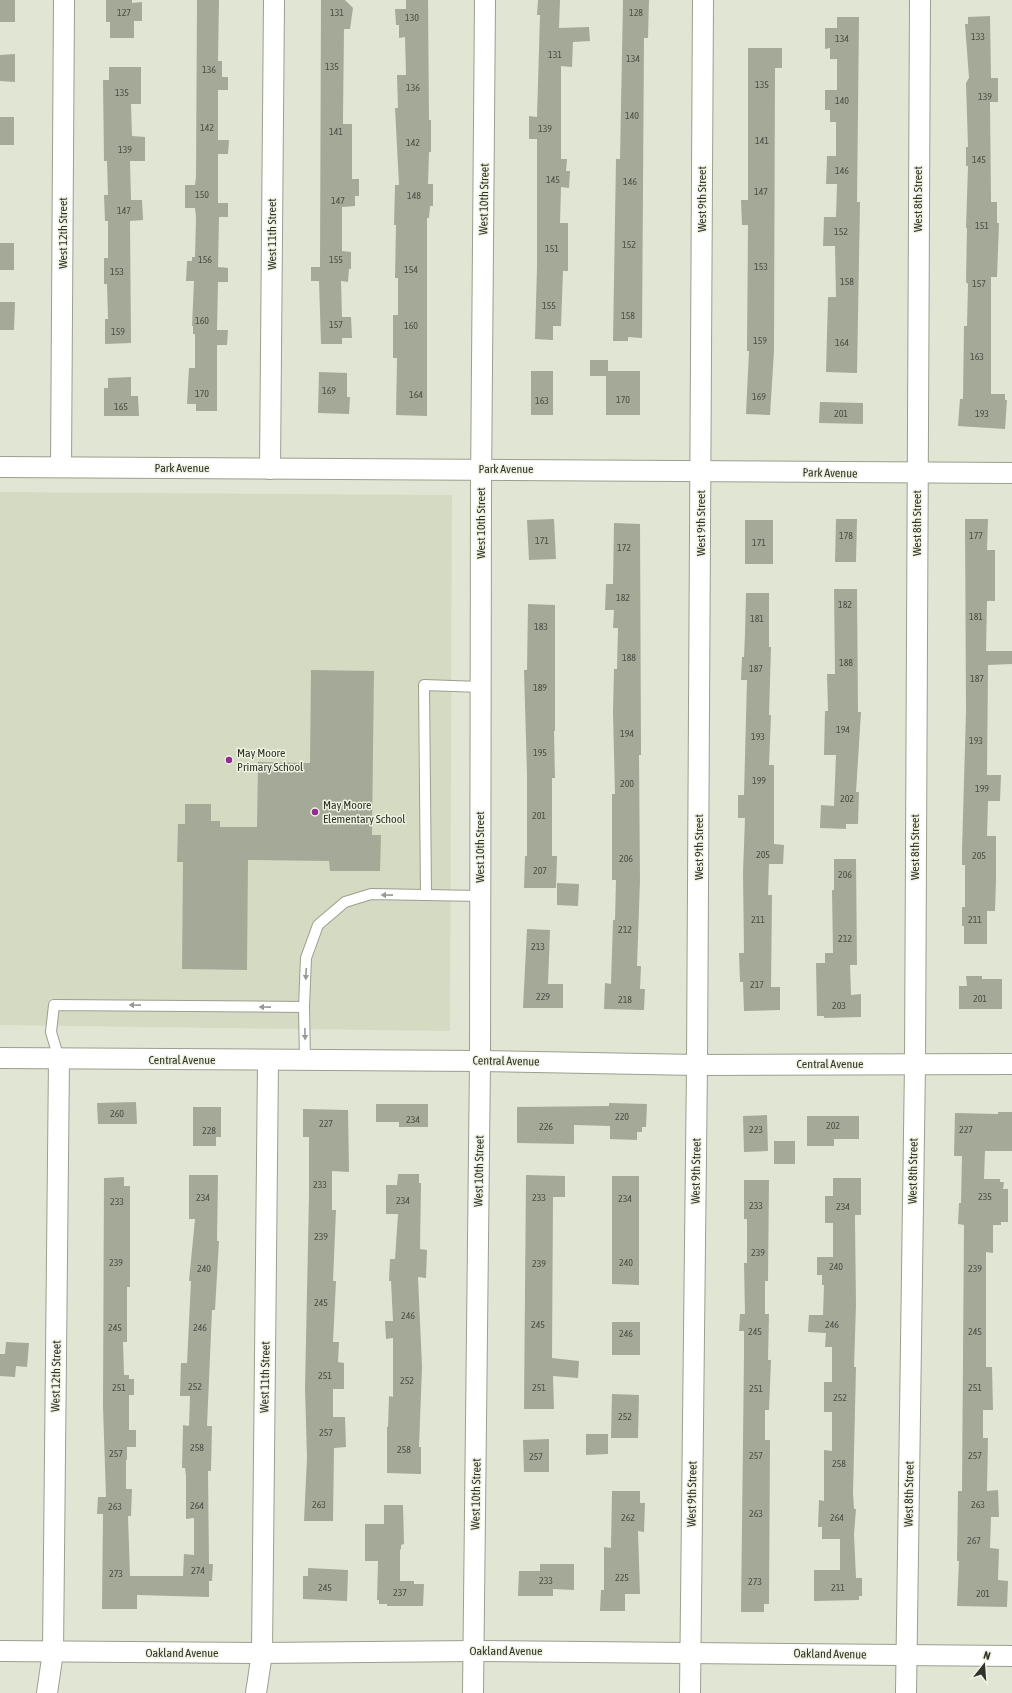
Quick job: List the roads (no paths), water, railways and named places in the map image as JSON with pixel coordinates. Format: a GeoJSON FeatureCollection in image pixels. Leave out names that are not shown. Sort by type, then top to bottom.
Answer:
{"type":"FeatureCollection","features":[{"type":"Feature","properties":{"kind":"street","name":"West 12th Street"},"geometry":{"type":"LineString","coordinates":[[61,467],[64,0]]}},
{"type":"Feature","properties":{"kind":"street","name":"West 11th Street"},"geometry":{"type":"LineString","coordinates":[[270,468],[274,0]]}},
{"type":"Feature","properties":{"kind":"street","name":"West 10th Street"},"geometry":{"type":"LineString","coordinates":[[473,1693],[480,1060],[481,469],[485,0]]}},
{"type":"Feature","properties":{"kind":"street","name":"West 9th Street"},"geometry":{"type":"LineString","coordinates":[[690,1693],[697,1065],[703,0]]}},
{"type":"Feature","properties":{"kind":"street","name":"West 8th Street"},"geometry":{"type":"LineString","coordinates":[[906,1693],[915,1064],[920,0]]}},
{"type":"Feature","properties":{"kind":"street","name":"Park Avenue"},"geometry":{"type":"LineString","coordinates":[[0,467],[701,470],[917,474],[1012,473]]}},
{"type":"Feature","properties":{"kind":"street","name":"Central Avenue"},"geometry":{"type":"LineString","coordinates":[[0,1058],[59,1060],[268,1061],[480,1060],[697,1065],[1012,1064]]}},
{"type":"Feature","properties":{"kind":"street","name":"West 12th Street"},"geometry":{"type":"LineString","coordinates":[[47,1693],[53,1652],[59,1060]]}},
{"type":"Feature","properties":{"kind":"street","name":"West 11th Street"},"geometry":{"type":"LineString","coordinates":[[256,1693],[262,1653],[268,1061]]}},
{"type":"Feature","properties":{"kind":"street","name":"Oakland Avenue"},"geometry":{"type":"LineString","coordinates":[[0,1651],[262,1653],[474,1651],[690,1652],[1012,1656]]}},
{"type":"Feature","properties":{"kind":"lane"},"geometry":{"type":"LineString","coordinates":[[426,895],[424,685],[481,687]]}},
{"type":"Feature","properties":{"kind":"lane"},"geometry":{"type":"LineString","coordinates":[[305,1061],[304,1007],[306,958],[318,925],[345,902],[371,894],[480,896]]}},
{"type":"Feature","properties":{"kind":"lane"},"geometry":{"type":"LineString","coordinates":[[59,1060],[51,1032],[54,1005],[304,1007]]}},
{"type":"Feature","properties":{"kind":"place","name":"May Moore Primary School"},"geometry":{"type":"Point","coordinates":[229,760]}},
{"type":"Feature","properties":{"kind":"place","name":"May Moore Elementary School"},"geometry":{"type":"Point","coordinates":[315,812]}}]}
